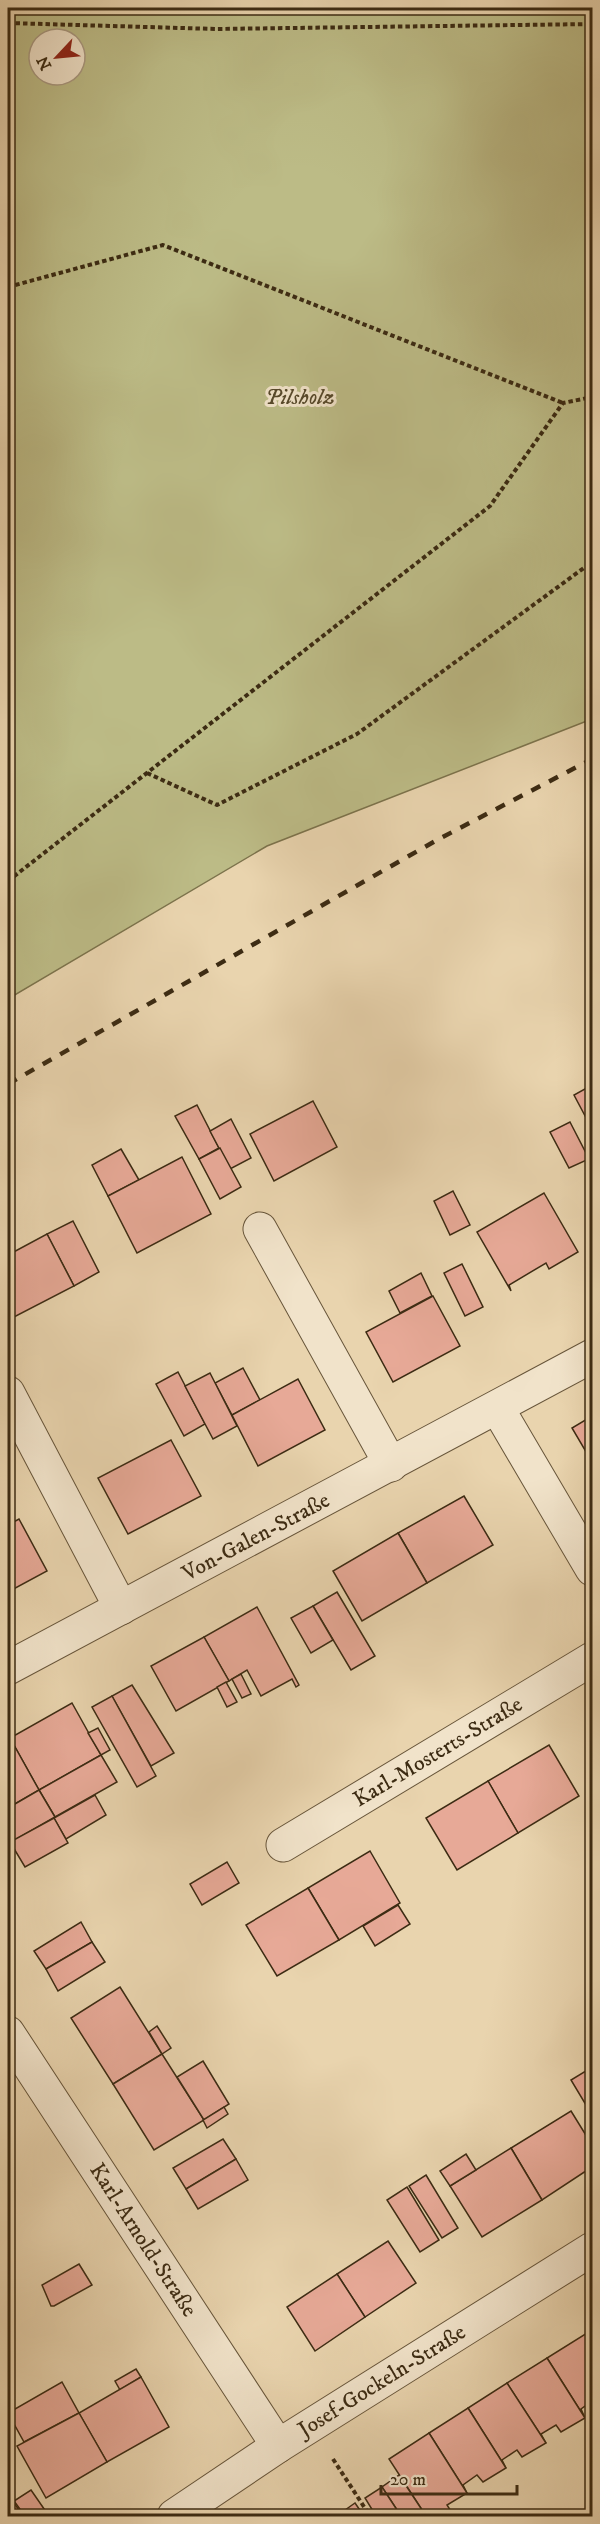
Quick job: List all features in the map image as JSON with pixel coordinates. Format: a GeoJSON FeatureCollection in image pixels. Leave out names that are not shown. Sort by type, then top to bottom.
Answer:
{"type":"FeatureCollection","features":[{"type":"Feature","properties":{"kind":"street"},"geometry":{"type":"LineString","coordinates":[[260,1229],[391,1465]]}},
{"type":"Feature","properties":{"kind":"street","name":"Von-Galen-Straße"},"geometry":{"type":"LineString","coordinates":[[8,1668],[498,1409],[592,1356]]}},
{"type":"Feature","properties":{"kind":"street"},"geometry":{"type":"LineString","coordinates":[[8,1393],[121,1608]]}},
{"type":"Feature","properties":{"kind":"street"},"geometry":{"type":"LineString","coordinates":[[498,1409],[592,1569]]}},
{"type":"Feature","properties":{"kind":"street","name":"Karl-Mosterts-Straße"},"geometry":{"type":"LineString","coordinates":[[283,1845],[592,1659]]}},
{"type":"Feature","properties":{"kind":"street","name":"Karl-Arnold-Straße"},"geometry":{"type":"LineString","coordinates":[[8,2033],[278,2446]]}},
{"type":"Feature","properties":{"kind":"street","name":"Josef-Gockeln-Straße"},"geometry":{"type":"LineString","coordinates":[[174,2517],[278,2446],[592,2249]]}},
{"type":"Feature","properties":{"kind":"path"},"geometry":{"type":"LineString","coordinates":[[8,23],[216,29],[592,24]]}},
{"type":"Feature","properties":{"kind":"path"},"geometry":{"type":"LineString","coordinates":[[8,287],[163,245],[563,403],[592,398]]}},
{"type":"Feature","properties":{"kind":"path"},"geometry":{"type":"LineString","coordinates":[[8,881],[490,506],[563,403]]}},
{"type":"Feature","properties":{"kind":"path"},"geometry":{"type":"LineString","coordinates":[[147,773],[217,805],[357,734],[592,562]]}},
{"type":"Feature","properties":{"kind":"path"},"geometry":{"type":"LineString","coordinates":[[312,2425],[370,2517]]}},
{"type":"Feature","properties":{"kind":"green space","name":"Pilsholz"},"geometry":{"type":"Polygon","coordinates":[[[8,8],[592,8],[592,719],[267,846],[8,999],[8,8]]]}},
{"type":"Feature","properties":{"kind":"building"},"geometry":{"type":"Polygon","coordinates":[[[592,1085],[592,1129],[574,1095],[592,1085]]]}},
{"type":"Feature","properties":{"kind":"building"},"geometry":{"type":"Polygon","coordinates":[[[313,1101],[337,1147],[274,1181],[250,1134],[313,1101]]]}},
{"type":"Feature","properties":{"kind":"building"},"geometry":{"type":"Polygon","coordinates":[[[197,1105],[219,1148],[199,1159],[175,1116],[197,1105]]]}},
{"type":"Feature","properties":{"kind":"building"},"geometry":{"type":"Polygon","coordinates":[[[231,1119],[251,1158],[230,1169],[210,1131],[231,1119]]]}},
{"type":"Feature","properties":{"kind":"building"},"geometry":{"type":"Polygon","coordinates":[[[570,1122],[589,1159],[569,1168],[550,1132],[570,1122]]]}},
{"type":"Feature","properties":{"kind":"building"},"geometry":{"type":"Polygon","coordinates":[[[220,1148],[241,1187],[220,1199],[199,1159],[220,1148]]]}},
{"type":"Feature","properties":{"kind":"building"},"geometry":{"type":"Polygon","coordinates":[[[121,1149],[139,1180],[108,1196],[92,1165],[121,1149]]]}},
{"type":"Feature","properties":{"kind":"building"},"geometry":{"type":"Polygon","coordinates":[[[182,1157],[211,1214],[137,1253],[108,1196],[182,1157]]]}},
{"type":"Feature","properties":{"kind":"building"},"geometry":{"type":"Polygon","coordinates":[[[453,1191],[470,1225],[450,1235],[434,1201],[453,1191]]]}},
{"type":"Feature","properties":{"kind":"building"},"geometry":{"type":"Polygon","coordinates":[[[544,1193],[578,1252],[549,1269],[546,1263],[509,1285],[511,1291],[477,1232],[544,1193]]]}},
{"type":"Feature","properties":{"kind":"building"},"geometry":{"type":"Polygon","coordinates":[[[73,1221],[99,1272],[74,1286],[47,1234],[73,1221]]]}},
{"type":"Feature","properties":{"kind":"building"},"geometry":{"type":"Polygon","coordinates":[[[47,1234],[74,1286],[14,1317],[8,1305],[8,1255],[47,1234]]]}},
{"type":"Feature","properties":{"kind":"building"},"geometry":{"type":"Polygon","coordinates":[[[462,1264],[483,1307],[465,1316],[444,1273],[462,1264]]]}},
{"type":"Feature","properties":{"kind":"building"},"geometry":{"type":"Polygon","coordinates":[[[421,1273],[432,1296],[400,1313],[389,1291],[421,1273]]]}},
{"type":"Feature","properties":{"kind":"building"},"geometry":{"type":"Polygon","coordinates":[[[433,1296],[460,1346],[393,1382],[366,1332],[433,1296]]]}},
{"type":"Feature","properties":{"kind":"building"},"geometry":{"type":"Polygon","coordinates":[[[243,1368],[260,1400],[232,1415],[215,1383],[243,1368]]]}},
{"type":"Feature","properties":{"kind":"building"},"geometry":{"type":"Polygon","coordinates":[[[178,1372],[205,1424],[184,1436],[156,1384],[178,1372]]]}},
{"type":"Feature","properties":{"kind":"building"},"geometry":{"type":"Polygon","coordinates":[[[210,1373],[237,1426],[213,1439],[185,1386],[210,1373]]]}},
{"type":"Feature","properties":{"kind":"building"},"geometry":{"type":"Polygon","coordinates":[[[298,1379],[325,1430],[258,1466],[232,1415],[298,1379]]]}},
{"type":"Feature","properties":{"kind":"building"},"geometry":{"type":"Polygon","coordinates":[[[592,1416],[592,1462],[572,1428],[592,1416]]]}},
{"type":"Feature","properties":{"kind":"building"},"geometry":{"type":"Polygon","coordinates":[[[171,1440],[201,1496],[128,1534],[98,1478],[171,1440]]]}},
{"type":"Feature","properties":{"kind":"building"},"geometry":{"type":"Polygon","coordinates":[[[464,1496],[493,1545],[427,1583],[398,1533],[464,1496]]]}},
{"type":"Feature","properties":{"kind":"building"},"geometry":{"type":"Polygon","coordinates":[[[19,1519],[47,1571],[8,1592],[8,1525],[19,1519]]]}},
{"type":"Feature","properties":{"kind":"building"},"geometry":{"type":"Polygon","coordinates":[[[398,1533],[427,1583],[362,1621],[333,1571],[398,1533]]]}},
{"type":"Feature","properties":{"kind":"building"},"geometry":{"type":"Polygon","coordinates":[[[337,1592],[375,1656],[351,1670],[313,1606],[337,1592]]]}},
{"type":"Feature","properties":{"kind":"building"},"geometry":{"type":"Polygon","coordinates":[[[313,1606],[333,1640],[311,1653],[291,1618],[313,1606]]]}},
{"type":"Feature","properties":{"kind":"building"},"geometry":{"type":"Polygon","coordinates":[[[257,1607],[299,1685],[296,1687],[292,1679],[261,1696],[247,1670],[229,1681],[204,1637],[257,1607]]]}},
{"type":"Feature","properties":{"kind":"building"},"geometry":{"type":"Polygon","coordinates":[[[204,1637],[229,1681],[176,1711],[151,1666],[204,1637]]]}},
{"type":"Feature","properties":{"kind":"building"},"geometry":{"type":"Polygon","coordinates":[[[241,1674],[251,1694],[242,1698],[232,1679],[241,1674]]]}},
{"type":"Feature","properties":{"kind":"building"},"geometry":{"type":"Polygon","coordinates":[[[226,1682],[237,1702],[227,1707],[217,1687],[226,1682]]]}},
{"type":"Feature","properties":{"kind":"building"},"geometry":{"type":"Polygon","coordinates":[[[132,1685],[174,1753],[151,1766],[112,1696],[132,1685]]]}},
{"type":"Feature","properties":{"kind":"building"},"geometry":{"type":"Polygon","coordinates":[[[112,1696],[156,1776],[137,1787],[92,1707],[112,1696]]]}},
{"type":"Feature","properties":{"kind":"building"},"geometry":{"type":"Polygon","coordinates":[[[72,1703],[101,1755],[39,1790],[10,1738],[72,1703]]]}},
{"type":"Feature","properties":{"kind":"building"},"geometry":{"type":"Polygon","coordinates":[[[98,1728],[110,1750],[101,1755],[88,1733],[98,1728]]]}},
{"type":"Feature","properties":{"kind":"building"},"geometry":{"type":"Polygon","coordinates":[[[10,1738],[39,1790],[8,1808],[8,1739],[10,1738]]]}},
{"type":"Feature","properties":{"kind":"building"},"geometry":{"type":"Polygon","coordinates":[[[549,1745],[579,1796],[518,1833],[488,1781],[549,1745]]]}},
{"type":"Feature","properties":{"kind":"building"},"geometry":{"type":"Polygon","coordinates":[[[101,1755],[117,1782],[55,1817],[39,1790],[101,1755]]]}},
{"type":"Feature","properties":{"kind":"building"},"geometry":{"type":"Polygon","coordinates":[[[488,1781],[518,1833],[457,1870],[426,1818],[488,1781]]]}},
{"type":"Feature","properties":{"kind":"building"},"geometry":{"type":"Polygon","coordinates":[[[39,1790],[55,1817],[8,1844],[8,1808],[39,1790]]]}},
{"type":"Feature","properties":{"kind":"building"},"geometry":{"type":"Polygon","coordinates":[[[95,1795],[106,1815],[66,1839],[54,1818],[95,1795]]]}},
{"type":"Feature","properties":{"kind":"building"},"geometry":{"type":"Polygon","coordinates":[[[54,1818],[68,1843],[25,1867],[10,1842],[54,1818]]]}},
{"type":"Feature","properties":{"kind":"building"},"geometry":{"type":"Polygon","coordinates":[[[370,1851],[400,1903],[339,1940],[308,1888],[370,1851]]]}},
{"type":"Feature","properties":{"kind":"building"},"geometry":{"type":"Polygon","coordinates":[[[227,1862],[239,1883],[202,1905],[190,1884],[227,1862]]]}},
{"type":"Feature","properties":{"kind":"building"},"geometry":{"type":"Polygon","coordinates":[[[308,1888],[339,1940],[277,1976],[246,1925],[308,1888]]]}},
{"type":"Feature","properties":{"kind":"building"},"geometry":{"type":"Polygon","coordinates":[[[398,1905],[410,1924],[375,1946],[363,1926],[398,1905]]]}},
{"type":"Feature","properties":{"kind":"building"},"geometry":{"type":"Polygon","coordinates":[[[81,1922],[92,1942],[46,1969],[34,1951],[81,1922]]]}},
{"type":"Feature","properties":{"kind":"building"},"geometry":{"type":"Polygon","coordinates":[[[92,1942],[105,1962],[58,1991],[46,1969],[92,1942]]]}},
{"type":"Feature","properties":{"kind":"building"},"geometry":{"type":"Polygon","coordinates":[[[120,1987],[162,2054],[113,2084],[71,2018],[120,1987]]]}},
{"type":"Feature","properties":{"kind":"building"},"geometry":{"type":"Polygon","coordinates":[[[157,2026],[171,2048],[162,2054],[149,2032],[157,2026]]]}},
{"type":"Feature","properties":{"kind":"building"},"geometry":{"type":"Polygon","coordinates":[[[162,2054],[204,2120],[154,2150],[113,2084],[162,2054]]]}},
{"type":"Feature","properties":{"kind":"building"},"geometry":{"type":"Polygon","coordinates":[[[203,2061],[229,2104],[204,2120],[177,2077],[203,2061]]]}},
{"type":"Feature","properties":{"kind":"building"},"geometry":{"type":"Polygon","coordinates":[[[589,2069],[592,2075],[592,2115],[571,2080],[589,2069]]]}},
{"type":"Feature","properties":{"kind":"building"},"geometry":{"type":"Polygon","coordinates":[[[224,2107],[228,2114],[207,2128],[203,2120],[224,2107]]]}},
{"type":"Feature","properties":{"kind":"building"},"geometry":{"type":"Polygon","coordinates":[[[571,2111],[592,2145],[592,2167],[542,2200],[511,2148],[571,2111]]]}},
{"type":"Feature","properties":{"kind":"building"},"geometry":{"type":"Polygon","coordinates":[[[223,2139],[236,2159],[186,2189],[173,2168],[223,2139]]]}},
{"type":"Feature","properties":{"kind":"building"},"geometry":{"type":"Polygon","coordinates":[[[511,2148],[542,2200],[482,2237],[450,2186],[511,2148]]]}},
{"type":"Feature","properties":{"kind":"building"},"geometry":{"type":"Polygon","coordinates":[[[466,2154],[476,2170],[450,2186],[440,2171],[466,2154]]]}},
{"type":"Feature","properties":{"kind":"building"},"geometry":{"type":"Polygon","coordinates":[[[236,2159],[248,2180],[198,2209],[186,2189],[236,2159]]]}},
{"type":"Feature","properties":{"kind":"building"},"geometry":{"type":"Polygon","coordinates":[[[426,2175],[458,2228],[442,2238],[409,2186],[426,2175]]]}},
{"type":"Feature","properties":{"kind":"building"},"geometry":{"type":"Polygon","coordinates":[[[407,2187],[439,2240],[420,2252],[387,2200],[407,2187]]]}},
{"type":"Feature","properties":{"kind":"building"},"geometry":{"type":"Polygon","coordinates":[[[388,2241],[416,2283],[365,2317],[337,2274],[388,2241]]]}},
{"type":"Feature","properties":{"kind":"building"},"geometry":{"type":"Polygon","coordinates":[[[79,2264],[92,2285],[51,2306],[42,2285],[79,2264]]]}},
{"type":"Feature","properties":{"kind":"building"},"geometry":{"type":"Polygon","coordinates":[[[337,2274],[365,2317],[315,2351],[287,2307],[337,2274]]]}},
{"type":"Feature","properties":{"kind":"building"},"geometry":{"type":"Polygon","coordinates":[[[587,2333],[592,2342],[592,2401],[581,2409],[585,2418],[547,2358],[587,2333]]]}},
{"type":"Feature","properties":{"kind":"building"},"geometry":{"type":"Polygon","coordinates":[[[547,2358],[585,2418],[561,2432],[556,2425],[541,2434],[546,2443],[507,2383],[547,2358]]]}},
{"type":"Feature","properties":{"kind":"building"},"geometry":{"type":"Polygon","coordinates":[[[136,2369],[141,2377],[120,2390],[115,2381],[136,2369]]]}},
{"type":"Feature","properties":{"kind":"building"},"geometry":{"type":"Polygon","coordinates":[[[141,2377],[169,2427],[107,2462],[79,2413],[141,2377]]]}},
{"type":"Feature","properties":{"kind":"building"},"geometry":{"type":"Polygon","coordinates":[[[62,2382],[79,2413],[24,2442],[8,2413],[62,2382]]]}},
{"type":"Feature","properties":{"kind":"building"},"geometry":{"type":"Polygon","coordinates":[[[507,2383],[546,2443],[522,2457],[517,2450],[502,2460],[506,2468],[468,2408],[507,2383]]]}},
{"type":"Feature","properties":{"kind":"building"},"geometry":{"type":"Polygon","coordinates":[[[468,2408],[506,2468],[483,2482],[477,2475],[463,2485],[467,2493],[429,2433],[468,2408]]]}},
{"type":"Feature","properties":{"kind":"building"},"geometry":{"type":"Polygon","coordinates":[[[79,2413],[107,2462],[46,2498],[17,2446],[79,2413]]]}},
{"type":"Feature","properties":{"kind":"building"},"geometry":{"type":"Polygon","coordinates":[[[429,2433],[467,2493],[447,2505],[454,2516],[426,2516],[389,2459],[429,2433]]]}},
{"type":"Feature","properties":{"kind":"building"},"geometry":{"type":"Polygon","coordinates":[[[399,2475],[426,2516],[401,2516],[382,2487],[399,2475]]]}},
{"type":"Feature","properties":{"kind":"building"},"geometry":{"type":"Polygon","coordinates":[[[382,2487],[401,2516],[376,2516],[365,2498],[382,2487]]]}},
{"type":"Feature","properties":{"kind":"building"},"geometry":{"type":"Polygon","coordinates":[[[31,2490],[49,2516],[25,2516],[14,2501],[31,2490]]]}},
{"type":"Feature","properties":{"kind":"building"},"geometry":{"type":"Polygon","coordinates":[[[8,2494],[23,2516],[8,2516],[8,2494]]]}},
{"type":"Feature","properties":{"kind":"building"},"geometry":{"type":"Polygon","coordinates":[[[355,2503],[364,2516],[338,2515],[355,2503]]]}},
{"type":"Feature","properties":{"kind":"railway"},"geometry":{"type":"LineString","coordinates":[[8,1084],[437,840],[592,759]]}}]}
